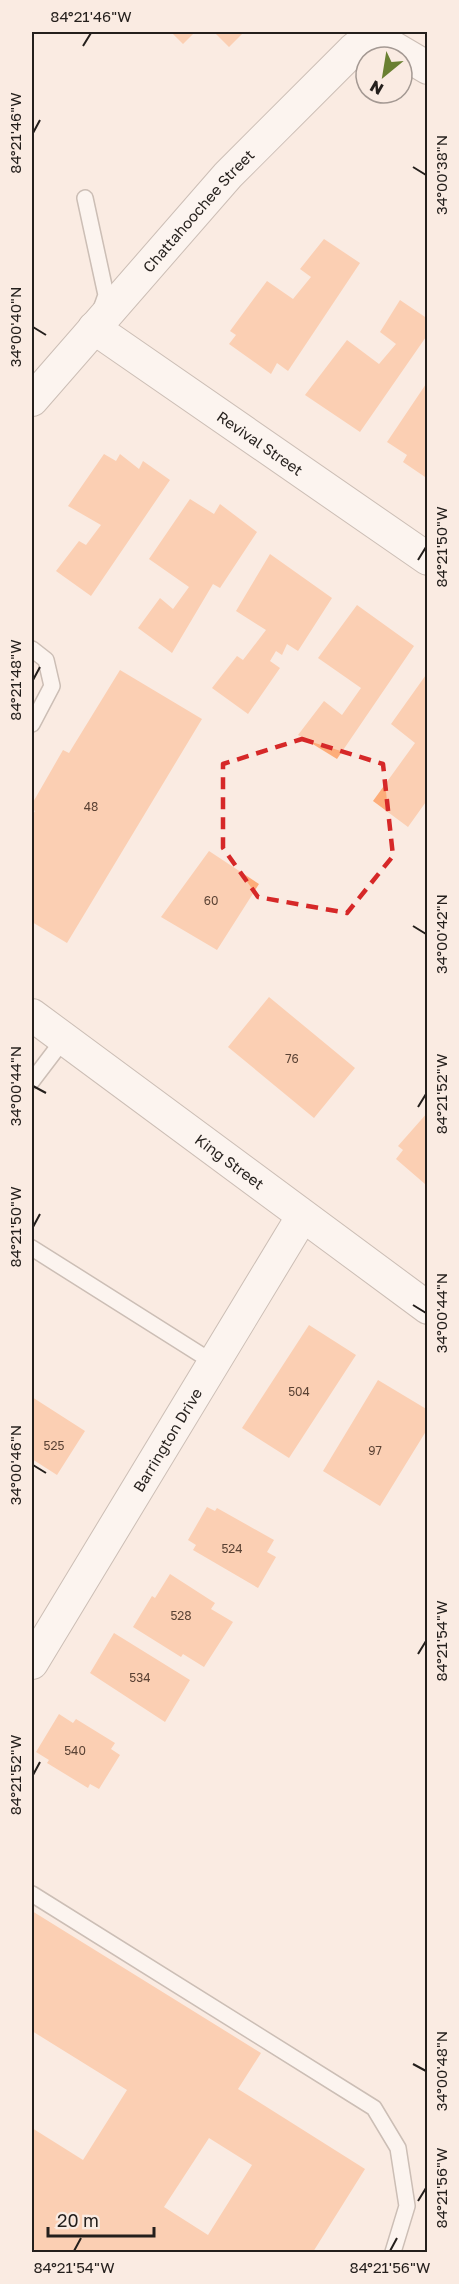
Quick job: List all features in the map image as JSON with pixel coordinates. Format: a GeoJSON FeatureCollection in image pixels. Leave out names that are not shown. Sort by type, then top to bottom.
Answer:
{"type":"FeatureCollection","features":[{"type":"Feature","properties":{"kind":"street"},"geometry":{"type":"LineString","coordinates":[[373,33],[428,69]]}},
{"type":"Feature","properties":{"kind":"street","name":"Chattahoochee Street"},"geometry":{"type":"LineString","coordinates":[[32,400],[228,176],[353,50],[373,33]]}},
{"type":"Feature","properties":{"kind":"street","name":"Revival Street"},"geometry":{"type":"LineString","coordinates":[[94,328],[428,559]]}},
{"type":"Feature","properties":{"kind":"street","name":"King Street"},"geometry":{"type":"LineString","coordinates":[[32,1015],[428,1308]]}},
{"type":"Feature","properties":{"kind":"street","name":"Barrington Drive"},"geometry":{"type":"LineString","coordinates":[[32,1663],[302,1216]]}},
{"type":"Feature","properties":{"kind":"lane"},"geometry":{"type":"LineString","coordinates":[[84,198],[106,295],[94,328]]}},
{"type":"Feature","properties":{"kind":"lane"},"geometry":{"type":"LineString","coordinates":[[32,649],[46,660],[52,686],[32,724]]}},
{"type":"Feature","properties":{"kind":"lane"},"geometry":{"type":"LineString","coordinates":[[32,1081],[64,1039]]}},
{"type":"Feature","properties":{"kind":"lane"},"geometry":{"type":"LineString","coordinates":[[32,1248],[214,1363]]}},
{"type":"Feature","properties":{"kind":"lane"},"geometry":{"type":"LineString","coordinates":[[32,1894],[374,2108],[398,2148],[407,2206],[393,2253]]}},
{"type":"Feature","properties":{"kind":"highlighted area"},"geometry":{"type":"Polygon","coordinates":[[[302,739],[383,764],[393,856],[347,913],[258,897],[223,848],[223,764],[302,739]]]}},
{"type":"Feature","properties":{"kind":"building"},"geometry":{"type":"Polygon","coordinates":[[[171,32],[195,32],[183,44],[171,32]]]}},
{"type":"Feature","properties":{"kind":"building"},"geometry":{"type":"Polygon","coordinates":[[[214,32],[244,32],[229,47],[214,32]]]}},
{"type":"Feature","properties":{"kind":"building"},"geometry":{"type":"Polygon","coordinates":[[[324,239],[360,263],[288,371],[277,363],[271,374],[229,344],[236,335],[230,331],[267,281],[293,299],[311,277],[300,269],[324,239]]]}},
{"type":"Feature","properties":{"kind":"building"},"geometry":{"type":"Polygon","coordinates":[[[400,300],[428,319],[428,334],[360,432],[305,395],[347,340],[379,364],[396,344],[380,332],[400,300]]]}},
{"type":"Feature","properties":{"kind":"building"},"geometry":{"type":"Polygon","coordinates":[[[428,381],[428,479],[403,462],[407,455],[387,442],[428,381]]]}},
{"type":"Feature","properties":{"kind":"building"},"geometry":{"type":"Polygon","coordinates":[[[104,454],[116,461],[120,454],[139,469],[143,461],[170,480],[91,596],[56,571],[79,541],[86,545],[101,525],[68,506],[104,454]]]}},
{"type":"Feature","properties":{"kind":"building"},"geometry":{"type":"Polygon","coordinates":[[[190,499],[214,514],[220,504],[257,532],[220,588],[213,584],[172,653],[138,628],[160,598],[173,609],[189,587],[149,559],[190,499]]]}},
{"type":"Feature","properties":{"kind":"building"},"geometry":{"type":"Polygon","coordinates":[[[270,554],[332,598],[298,651],[287,644],[282,655],[276,651],[270,661],[280,668],[248,714],[212,688],[237,656],[243,660],[266,630],[236,611],[270,554]]]}},
{"type":"Feature","properties":{"kind":"building"},"geometry":{"type":"Polygon","coordinates":[[[357,605],[414,646],[337,759],[298,735],[324,701],[342,715],[361,688],[318,658],[357,605]]]}},
{"type":"Feature","properties":{"kind":"building"},"geometry":{"type":"Polygon","coordinates":[[[120,670],[202,719],[67,943],[32,922],[32,816],[35,811],[32,809],[32,804],[63,750],[69,753],[120,670]]]}},
{"type":"Feature","properties":{"kind":"building"},"geometry":{"type":"Polygon","coordinates":[[[428,672],[428,799],[408,827],[373,801],[415,743],[391,724],[428,672]]]}},
{"type":"Feature","properties":{"kind":"building"},"geometry":{"type":"Polygon","coordinates":[[[209,851],[259,884],[217,950],[161,917],[209,851]]]}},
{"type":"Feature","properties":{"kind":"building"},"geometry":{"type":"Polygon","coordinates":[[[269,997],[355,1068],[314,1118],[228,1047],[269,997]]]}},
{"type":"Feature","properties":{"kind":"building"},"geometry":{"type":"Polygon","coordinates":[[[428,1112],[428,1181],[425,1184],[396,1159],[403,1150],[398,1146],[428,1112]]]}},
{"type":"Feature","properties":{"kind":"building"},"geometry":{"type":"Polygon","coordinates":[[[309,1325],[356,1355],[289,1458],[242,1428],[309,1325]]]}},
{"type":"Feature","properties":{"kind":"building"},"geometry":{"type":"Polygon","coordinates":[[[378,1380],[428,1410],[428,1428],[380,1506],[323,1471],[378,1380]]]}},
{"type":"Feature","properties":{"kind":"building"},"geometry":{"type":"Polygon","coordinates":[[[32,1397],[85,1431],[57,1475],[32,1459],[32,1397]]]}},
{"type":"Feature","properties":{"kind":"building"},"geometry":{"type":"Polygon","coordinates":[[[207,1507],[215,1511],[217,1508],[274,1540],[267,1552],[276,1557],[258,1588],[193,1550],[196,1545],[188,1540],[207,1507]]]}},
{"type":"Feature","properties":{"kind":"building"},"geometry":{"type":"Polygon","coordinates":[[[170,1574],[215,1603],[211,1609],[233,1622],[204,1667],[183,1654],[181,1657],[133,1627],[152,1596],[155,1598],[170,1574]]]}},
{"type":"Feature","properties":{"kind":"building"},"geometry":{"type":"Polygon","coordinates":[[[114,1633],[190,1680],[165,1722],[90,1673],[114,1633]]]}},
{"type":"Feature","properties":{"kind":"building"},"geometry":{"type":"Polygon","coordinates":[[[59,1714],[73,1723],[76,1719],[115,1743],[111,1749],[120,1755],[99,1789],[90,1784],[88,1788],[47,1763],[49,1760],[36,1752],[59,1714]]]}},
{"type":"Feature","properties":{"kind":"building"},"geometry":{"type":"Polygon","coordinates":[[[32,1911],[261,2053],[238,2089],[365,2169],[313,2252],[38,2252],[32,2248],[32,2128],[83,2160],[127,2090],[32,2031],[32,1911]],[[209,2138],[164,2207],[208,2235],[252,2165],[209,2138]]]}}]}
